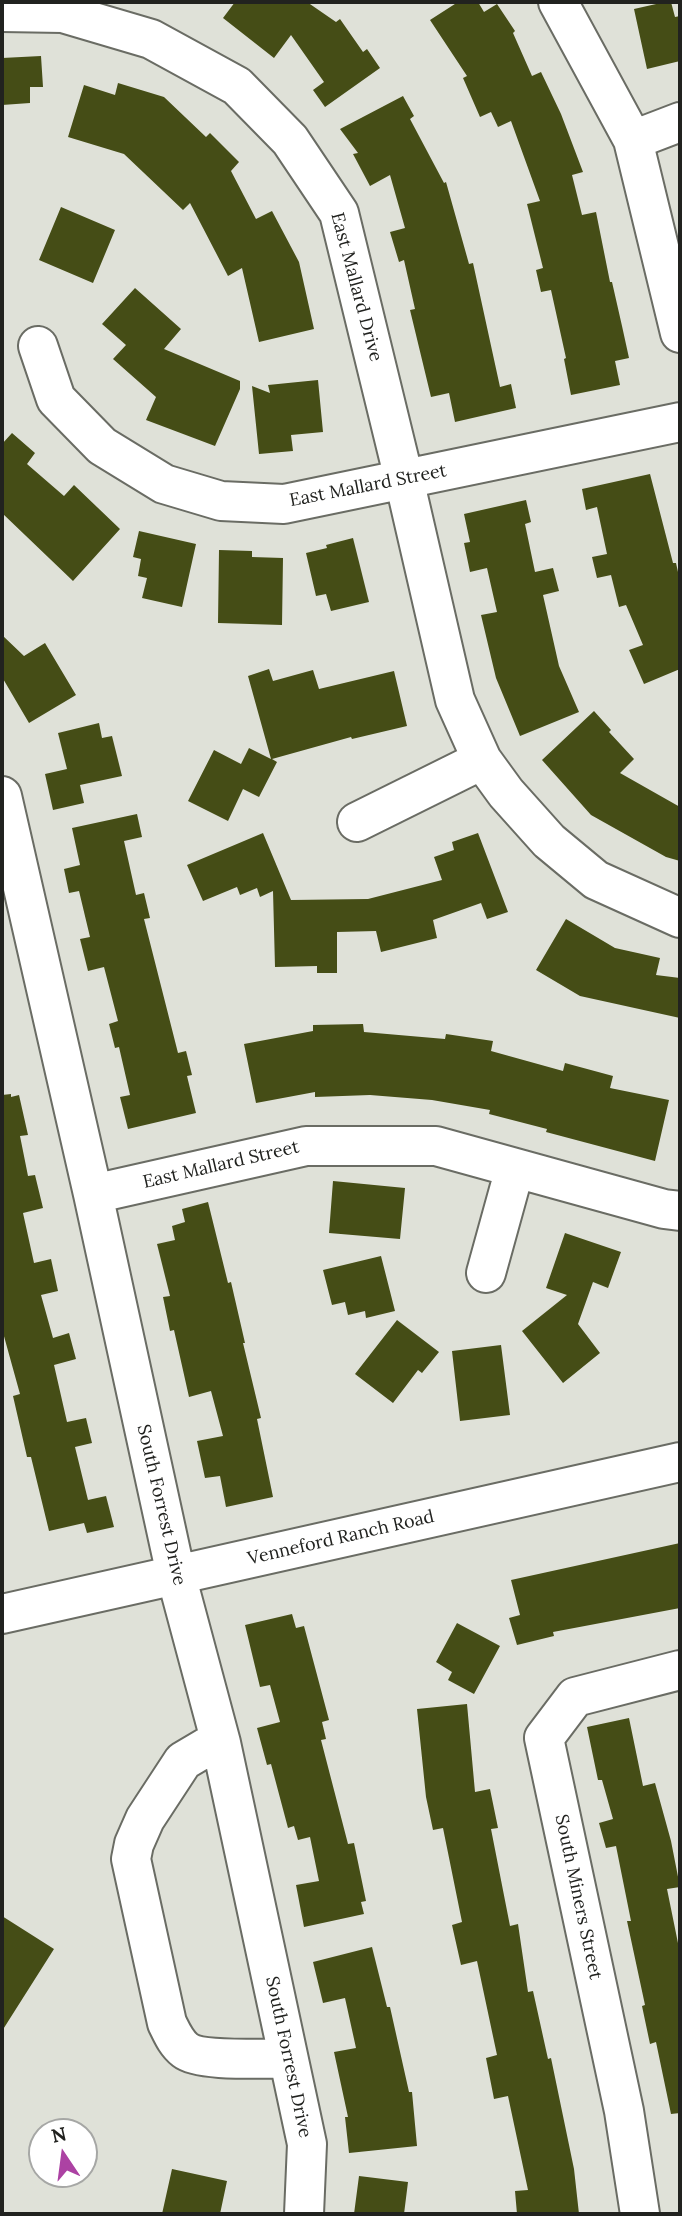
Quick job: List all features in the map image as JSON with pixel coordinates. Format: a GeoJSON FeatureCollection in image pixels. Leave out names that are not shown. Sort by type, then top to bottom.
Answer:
{"type":"FeatureCollection","features":[{"type":"Feature","properties":{"kind":"street"},"geometry":{"type":"LineString","coordinates":[[558,2],[633,140],[680,333]]}},
{"type":"Feature","properties":{"kind":"street","name":"East Mallard Drive"},"geometry":{"type":"LineString","coordinates":[[2,12],[63,13],[151,39],[237,86],[290,140],[339,213],[455,700],[482,760],[506,793],[549,841],[596,880],[680,918]]}},
{"type":"Feature","properties":{"kind":"street"},"geometry":{"type":"LineString","coordinates":[[633,140],[680,122]]}},
{"type":"Feature","properties":{"kind":"street","name":"East Mallard Street"},"geometry":{"type":"LineString","coordinates":[[38,346],[56,399],[102,446],[164,484],[221,501],[284,504],[680,422]]}},
{"type":"Feature","properties":{"kind":"street"},"geometry":{"type":"LineString","coordinates":[[357,822],[482,760]]}},
{"type":"Feature","properties":{"kind":"street","name":"South Forrest Drive"},"geometry":{"type":"LineString","coordinates":[[2,796],[176,1575],[221,1744],[307,2144],[304,2214]]}},
{"type":"Feature","properties":{"kind":"street","name":"East Mallard Street"},"geometry":{"type":"LineString","coordinates":[[93,1194],[306,1146],[436,1146],[664,1209],[680,1211]]}},
{"type":"Feature","properties":{"kind":"street"},"geometry":{"type":"LineString","coordinates":[[486,1273],[515,1168]]}},
{"type":"Feature","properties":{"kind":"street","name":"Venneford Ranch Road"},"geometry":{"type":"LineString","coordinates":[[2,1614],[680,1462]]}},
{"type":"Feature","properties":{"kind":"street","name":"South Miners Street"},"geometry":{"type":"LineString","coordinates":[[640,2214],[624,2111],[544,1738],[575,1697],[680,1670]]}},
{"type":"Feature","properties":{"kind":"street"},"geometry":{"type":"LineString","coordinates":[[221,1744],[205,1748],[183,1761],[145,1819],[134,1844],[131,1859],[167,2023],[174,2038],[187,2052],[204,2057],[288,2059]]}},
{"type":"Feature","properties":{"kind":"building"},"geometry":{"type":"Polygon","coordinates":[[[235,2],[307,2],[336,22],[340,19],[363,52],[367,49],[380,68],[325,107],[313,90],[324,82],[291,35],[274,58],[223,18],[235,2]]]}},
{"type":"Feature","properties":{"kind":"building"},"geometry":{"type":"Polygon","coordinates":[[[458,2],[478,2],[484,12],[497,4],[515,31],[513,33],[532,76],[541,72],[561,114],[583,172],[572,175],[582,215],[596,212],[629,358],[615,361],[620,385],[571,395],[551,290],[541,292],[536,270],[543,268],[527,204],[540,201],[511,121],[498,127],[491,112],[480,117],[463,78],[467,76],[430,20],[458,2]]]}},
{"type":"Feature","properties":{"kind":"building"},"geometry":{"type":"Polygon","coordinates":[[[671,2],[675,17],[680,16],[680,61],[647,69],[634,9],[671,2]]]}},
{"type":"Feature","properties":{"kind":"building"},"geometry":{"type":"Polygon","coordinates":[[[41,56],[43,87],[30,87],[30,103],[2,105],[2,58],[41,56]]]}},
{"type":"Feature","properties":{"kind":"building"},"geometry":{"type":"Polygon","coordinates":[[[118,83],[164,97],[206,137],[210,133],[239,162],[231,171],[256,219],[272,211],[299,262],[314,329],[259,342],[242,268],[228,276],[190,203],[183,210],[124,154],[68,137],[84,85],[115,95],[118,83]]]}},
{"type":"Feature","properties":{"kind":"building"},"geometry":{"type":"Polygon","coordinates":[[[403,96],[414,116],[410,119],[444,183],[446,182],[469,264],[473,263],[500,387],[511,384],[516,408],[455,422],[449,393],[431,397],[410,310],[415,309],[404,260],[399,262],[390,232],[405,228],[390,175],[370,186],[353,154],[358,153],[340,129],[403,96]]]}},
{"type":"Feature","properties":{"kind":"building"},"geometry":{"type":"Polygon","coordinates":[[[61,207],[115,230],[93,283],[39,260],[61,207]]]}},
{"type":"Feature","properties":{"kind":"building"},"geometry":{"type":"Polygon","coordinates":[[[135,288],[181,329],[164,349],[240,381],[240,389],[215,446],[146,420],[156,397],[113,359],[126,345],[102,324],[135,288]]]}},
{"type":"Feature","properties":{"kind":"building"},"geometry":{"type":"Polygon","coordinates":[[[318,380],[323,432],[291,435],[293,451],[259,454],[252,386],[270,393],[268,385],[318,380]]]}},
{"type":"Feature","properties":{"kind":"building"},"geometry":{"type":"Polygon","coordinates":[[[12,433],[35,453],[27,464],[64,496],[74,485],[120,529],[73,581],[2,513],[2,444],[12,433]]]}},
{"type":"Feature","properties":{"kind":"building"},"geometry":{"type":"Polygon","coordinates":[[[650,474],[680,581],[680,669],[644,684],[629,650],[643,645],[626,605],[619,607],[611,575],[597,578],[592,557],[607,554],[597,507],[586,510],[582,489],[650,474]]]}},
{"type":"Feature","properties":{"kind":"building"},"geometry":{"type":"Polygon","coordinates":[[[526,500],[531,522],[525,524],[535,572],[553,568],[559,591],[543,595],[559,666],[579,712],[520,736],[496,678],[481,615],[497,612],[487,568],[470,572],[464,543],[470,542],[464,514],[526,500]]]}},
{"type":"Feature","properties":{"kind":"building"},"geometry":{"type":"Polygon","coordinates":[[[139,531],[196,544],[182,607],[142,598],[147,578],[138,576],[141,559],[133,557],[139,531]]]}},
{"type":"Feature","properties":{"kind":"building"},"geometry":{"type":"Polygon","coordinates":[[[353,538],[369,602],[331,611],[326,594],[316,596],[306,553],[353,538]]]}},
{"type":"Feature","properties":{"kind":"building"},"geometry":{"type":"Polygon","coordinates":[[[219,550],[252,551],[252,557],[283,558],[282,625],[218,623],[219,550]]]}},
{"type":"Feature","properties":{"kind":"building"},"geometry":{"type":"Polygon","coordinates":[[[2,635],[24,656],[45,643],[76,695],[29,723],[2,677],[2,635]]]}},
{"type":"Feature","properties":{"kind":"building"},"geometry":{"type":"Polygon","coordinates":[[[269,669],[273,681],[313,670],[319,689],[394,671],[407,726],[352,739],[351,737],[272,759],[277,762],[259,797],[243,789],[228,821],[188,801],[214,750],[241,764],[249,748],[271,759],[248,676],[269,669]]]}},
{"type":"Feature","properties":{"kind":"building"},"geometry":{"type":"Polygon","coordinates":[[[594,711],[634,759],[620,773],[680,807],[680,861],[666,857],[591,815],[542,760],[594,711]]]}},
{"type":"Feature","properties":{"kind":"building"},"geometry":{"type":"Polygon","coordinates":[[[99,723],[102,738],[112,736],[122,776],[80,785],[84,803],[53,810],[45,774],[67,769],[58,733],[99,723]]]}},
{"type":"Feature","properties":{"kind":"building"},"geometry":{"type":"Polygon","coordinates":[[[137,814],[142,837],[124,841],[136,895],[144,893],[150,918],[144,919],[178,1053],[186,1051],[192,1075],[187,1076],[196,1113],[128,1129],[120,1097],[130,1095],[119,1047],[115,1048],[109,1024],[118,1021],[104,967],[88,971],[80,939],[90,937],[79,891],[69,893],[64,869],[80,865],[72,828],[137,814]]]}},
{"type":"Feature","properties":{"kind":"building"},"geometry":{"type":"Polygon","coordinates":[[[263,833],[291,900],[368,899],[442,880],[434,857],[454,850],[452,842],[478,833],[508,912],[487,919],[481,903],[433,920],[437,938],[381,952],[376,931],[337,932],[337,973],[317,973],[317,966],[275,967],[273,891],[260,897],[257,888],[240,895],[237,887],[203,901],[187,865],[263,833]]]}},
{"type":"Feature","properties":{"kind":"building"},"geometry":{"type":"Polygon","coordinates":[[[566,919],[615,948],[660,958],[656,975],[680,978],[680,1018],[580,996],[536,970],[566,919]]]}},
{"type":"Feature","properties":{"kind":"building"},"geometry":{"type":"Polygon","coordinates":[[[363,1024],[364,1032],[445,1039],[446,1034],[493,1041],[491,1051],[563,1071],[565,1063],[613,1076],[610,1088],[669,1100],[655,1161],[546,1132],[547,1129],[489,1114],[490,1110],[432,1100],[370,1095],[315,1097],[315,1092],[256,1103],[244,1044],[313,1031],[313,1025],[363,1024]]]}},
{"type":"Feature","properties":{"kind":"building"},"geometry":{"type":"Polygon","coordinates":[[[11,1094],[11,1097],[19,1095],[28,1135],[20,1136],[28,1176],[35,1175],[43,1208],[23,1213],[34,1263],[51,1259],[58,1291],[41,1295],[53,1338],[69,1333],[76,1359],[54,1365],[67,1422],[86,1418],[92,1443],[75,1447],[88,1500],[106,1496],[114,1527],[87,1533],[84,1523],[49,1531],[31,1457],[27,1457],[13,1396],[20,1394],[2,1329],[2,1095],[11,1094]]]}},
{"type":"Feature","properties":{"kind":"building"},"geometry":{"type":"Polygon","coordinates":[[[333,1181],[405,1188],[400,1239],[329,1233],[333,1181]]]}},
{"type":"Feature","properties":{"kind":"building"},"geometry":{"type":"Polygon","coordinates":[[[208,1202],[245,1343],[261,1418],[257,1419],[273,1497],[226,1507],[220,1476],[205,1478],[197,1441],[223,1436],[211,1391],[189,1397],[174,1330],[170,1331],[163,1297],[170,1296],[157,1244],[175,1240],[172,1226],[185,1222],[182,1209],[208,1202]]]}},
{"type":"Feature","properties":{"kind":"building"},"geometry":{"type":"Polygon","coordinates":[[[565,1233],[621,1252],[608,1288],[593,1282],[578,1324],[600,1353],[563,1383],[522,1331],[567,1295],[546,1288],[565,1233]]]}},
{"type":"Feature","properties":{"kind":"building"},"geometry":{"type":"Polygon","coordinates":[[[381,1256],[395,1311],[366,1318],[365,1311],[348,1315],[345,1302],[332,1305],[323,1270],[381,1256]]]}},
{"type":"Feature","properties":{"kind":"building"},"geometry":{"type":"Polygon","coordinates":[[[397,1320],[439,1352],[422,1373],[418,1370],[393,1403],[355,1374],[397,1320]]]}},
{"type":"Feature","properties":{"kind":"building"},"geometry":{"type":"Polygon","coordinates":[[[501,1345],[510,1415],[460,1421],[452,1351],[501,1345]]]}},
{"type":"Feature","properties":{"kind":"building"},"geometry":{"type":"Polygon","coordinates":[[[680,1543],[680,1608],[553,1632],[554,1636],[517,1645],[509,1618],[520,1615],[511,1580],[680,1543]]]}},
{"type":"Feature","properties":{"kind":"building"},"geometry":{"type":"Polygon","coordinates":[[[292,1614],[296,1628],[304,1626],[329,1720],[322,1722],[326,1739],[321,1740],[348,1844],[354,1843],[366,1901],[361,1902],[364,1914],[304,1927],[296,1885],[319,1881],[310,1837],[298,1840],[294,1826],[288,1828],[271,1764],[267,1765],[257,1728],[280,1722],[270,1685],[260,1687],[245,1625],[292,1614]]]}},
{"type":"Feature","properties":{"kind":"building"},"geometry":{"type":"Polygon","coordinates":[[[457,1623],[500,1646],[474,1694],[448,1680],[452,1672],[436,1662],[457,1623]]]}},
{"type":"Feature","properties":{"kind":"building"},"geometry":{"type":"Polygon","coordinates":[[[467,1704],[475,1792],[490,1789],[498,1828],[491,1829],[510,1926],[518,1924],[528,1992],[533,1991],[548,2059],[551,2058],[574,2169],[579,2214],[517,2214],[515,2191],[528,2190],[508,2096],[494,2099],[486,2058],[497,2055],[477,1961],[461,1965],[452,1925],[462,1922],[443,1828],[433,1830],[426,1797],[417,1709],[467,1704]]]}},
{"type":"Feature","properties":{"kind":"building"},"geometry":{"type":"Polygon","coordinates":[[[629,1718],[643,1786],[655,1783],[680,1887],[667,1889],[680,1953],[680,2113],[671,2114],[656,2042],[650,2044],[616,1846],[606,1848],[599,1823],[613,1819],[602,1780],[598,1780],[587,1727],[629,1718]]]}},
{"type":"Feature","properties":{"kind":"building"},"geometry":{"type":"Polygon","coordinates":[[[2,1916],[54,1949],[2,2031],[2,1916]]]}},
{"type":"Feature","properties":{"kind":"building"},"geometry":{"type":"Polygon","coordinates":[[[372,1947],[387,2007],[390,2007],[409,2092],[412,2092],[417,2146],[349,2153],[345,2117],[348,2117],[334,2052],[356,2048],[345,1998],[323,2003],[313,1962],[372,1947]]]}},
{"type":"Feature","properties":{"kind":"building"},"geometry":{"type":"Polygon","coordinates":[[[172,2169],[227,2181],[220,2214],[162,2214],[172,2169]]]}},
{"type":"Feature","properties":{"kind":"building"},"geometry":{"type":"Polygon","coordinates":[[[359,2176],[408,2182],[404,2214],[354,2214],[359,2176]]]}}]}
